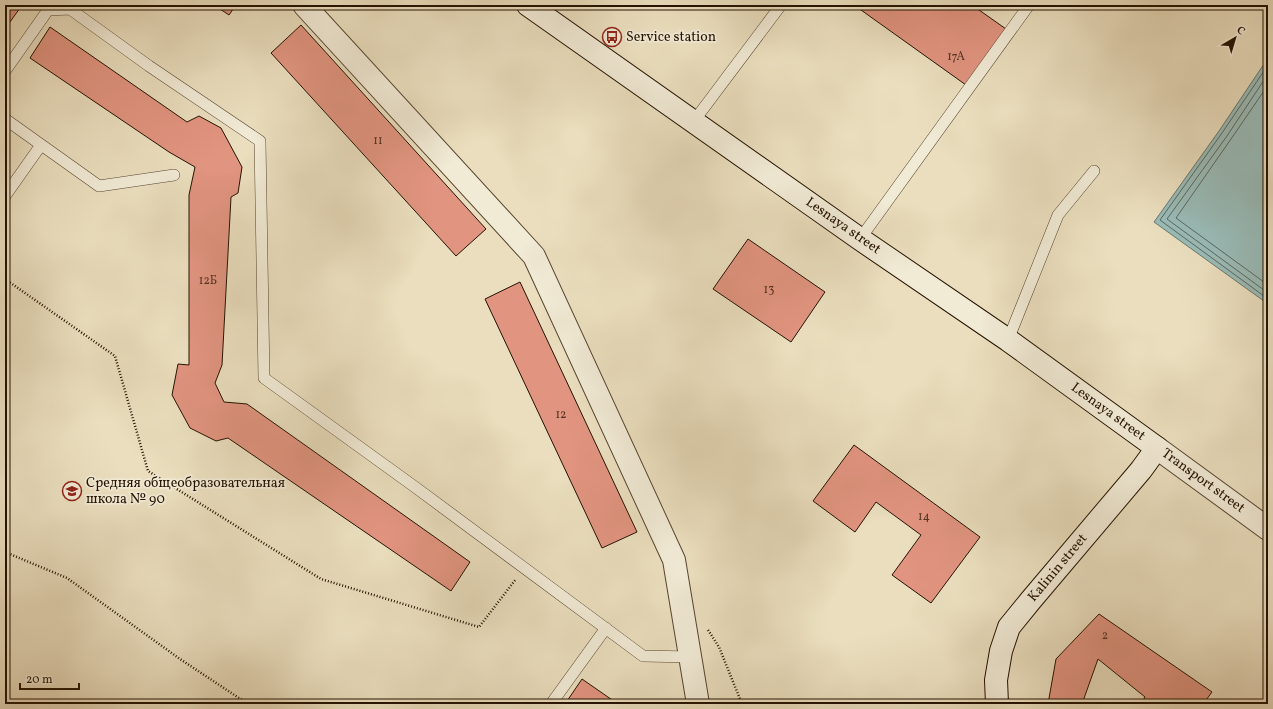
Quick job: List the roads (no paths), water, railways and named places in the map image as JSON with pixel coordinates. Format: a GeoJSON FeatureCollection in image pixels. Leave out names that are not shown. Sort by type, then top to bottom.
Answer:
{"type":"FeatureCollection","features":[{"type":"Feature","properties":{"kind":"main road"},"geometry":{"type":"LineString","coordinates":[[304,5],[534,256],[674,560],[698,704]]}},
{"type":"Feature","properties":{"kind":"main road","name":"Lesnaya street"},"geometry":{"type":"LineString","coordinates":[[528,5],[860,239],[1008,340],[1157,448]]}},
{"type":"Feature","properties":{"kind":"main road","name":"Transport street"},"geometry":{"type":"LineString","coordinates":[[1157,448],[1268,529]]}},
{"type":"Feature","properties":{"kind":"main road","name":"Kalinin street"},"geometry":{"type":"LineString","coordinates":[[997,704],[996,680],[1001,651],[1009,627],[1141,470],[1157,448]]}},
{"type":"Feature","properties":{"kind":"lane"},"geometry":{"type":"LineString","coordinates":[[694,121],[781,5]]}},
{"type":"Feature","properties":{"kind":"lane"},"geometry":{"type":"LineString","coordinates":[[860,239],[1029,5]]}},
{"type":"Feature","properties":{"kind":"lane"},"geometry":{"type":"LineString","coordinates":[[5,71],[48,10],[70,9],[149,66],[260,141],[264,378],[644,656],[691,658]]}},
{"type":"Feature","properties":{"kind":"lane"},"geometry":{"type":"LineString","coordinates":[[5,119],[99,186],[174,175]]}},
{"type":"Feature","properties":{"kind":"lane"},"geometry":{"type":"LineString","coordinates":[[5,196],[41,145]]}},
{"type":"Feature","properties":{"kind":"lane"},"geometry":{"type":"LineString","coordinates":[[1008,340],[1058,215],[1094,171]]}},
{"type":"Feature","properties":{"kind":"lane"},"geometry":{"type":"LineString","coordinates":[[551,704],[606,628]]}},
{"type":"Feature","properties":{"kind":"water"},"geometry":{"type":"Polygon","coordinates":[[[1268,58],[1268,304],[1154,222],[1219,131],[1268,58]]]}},
{"type":"Feature","properties":{"kind":"place","name":"Service station"},"geometry":{"type":"Point","coordinates":[612,37]}},
{"type":"Feature","properties":{"kind":"place","name":"Средняя общеобразовательная школа № 90"},"geometry":{"type":"Point","coordinates":[72,491]}}]}
